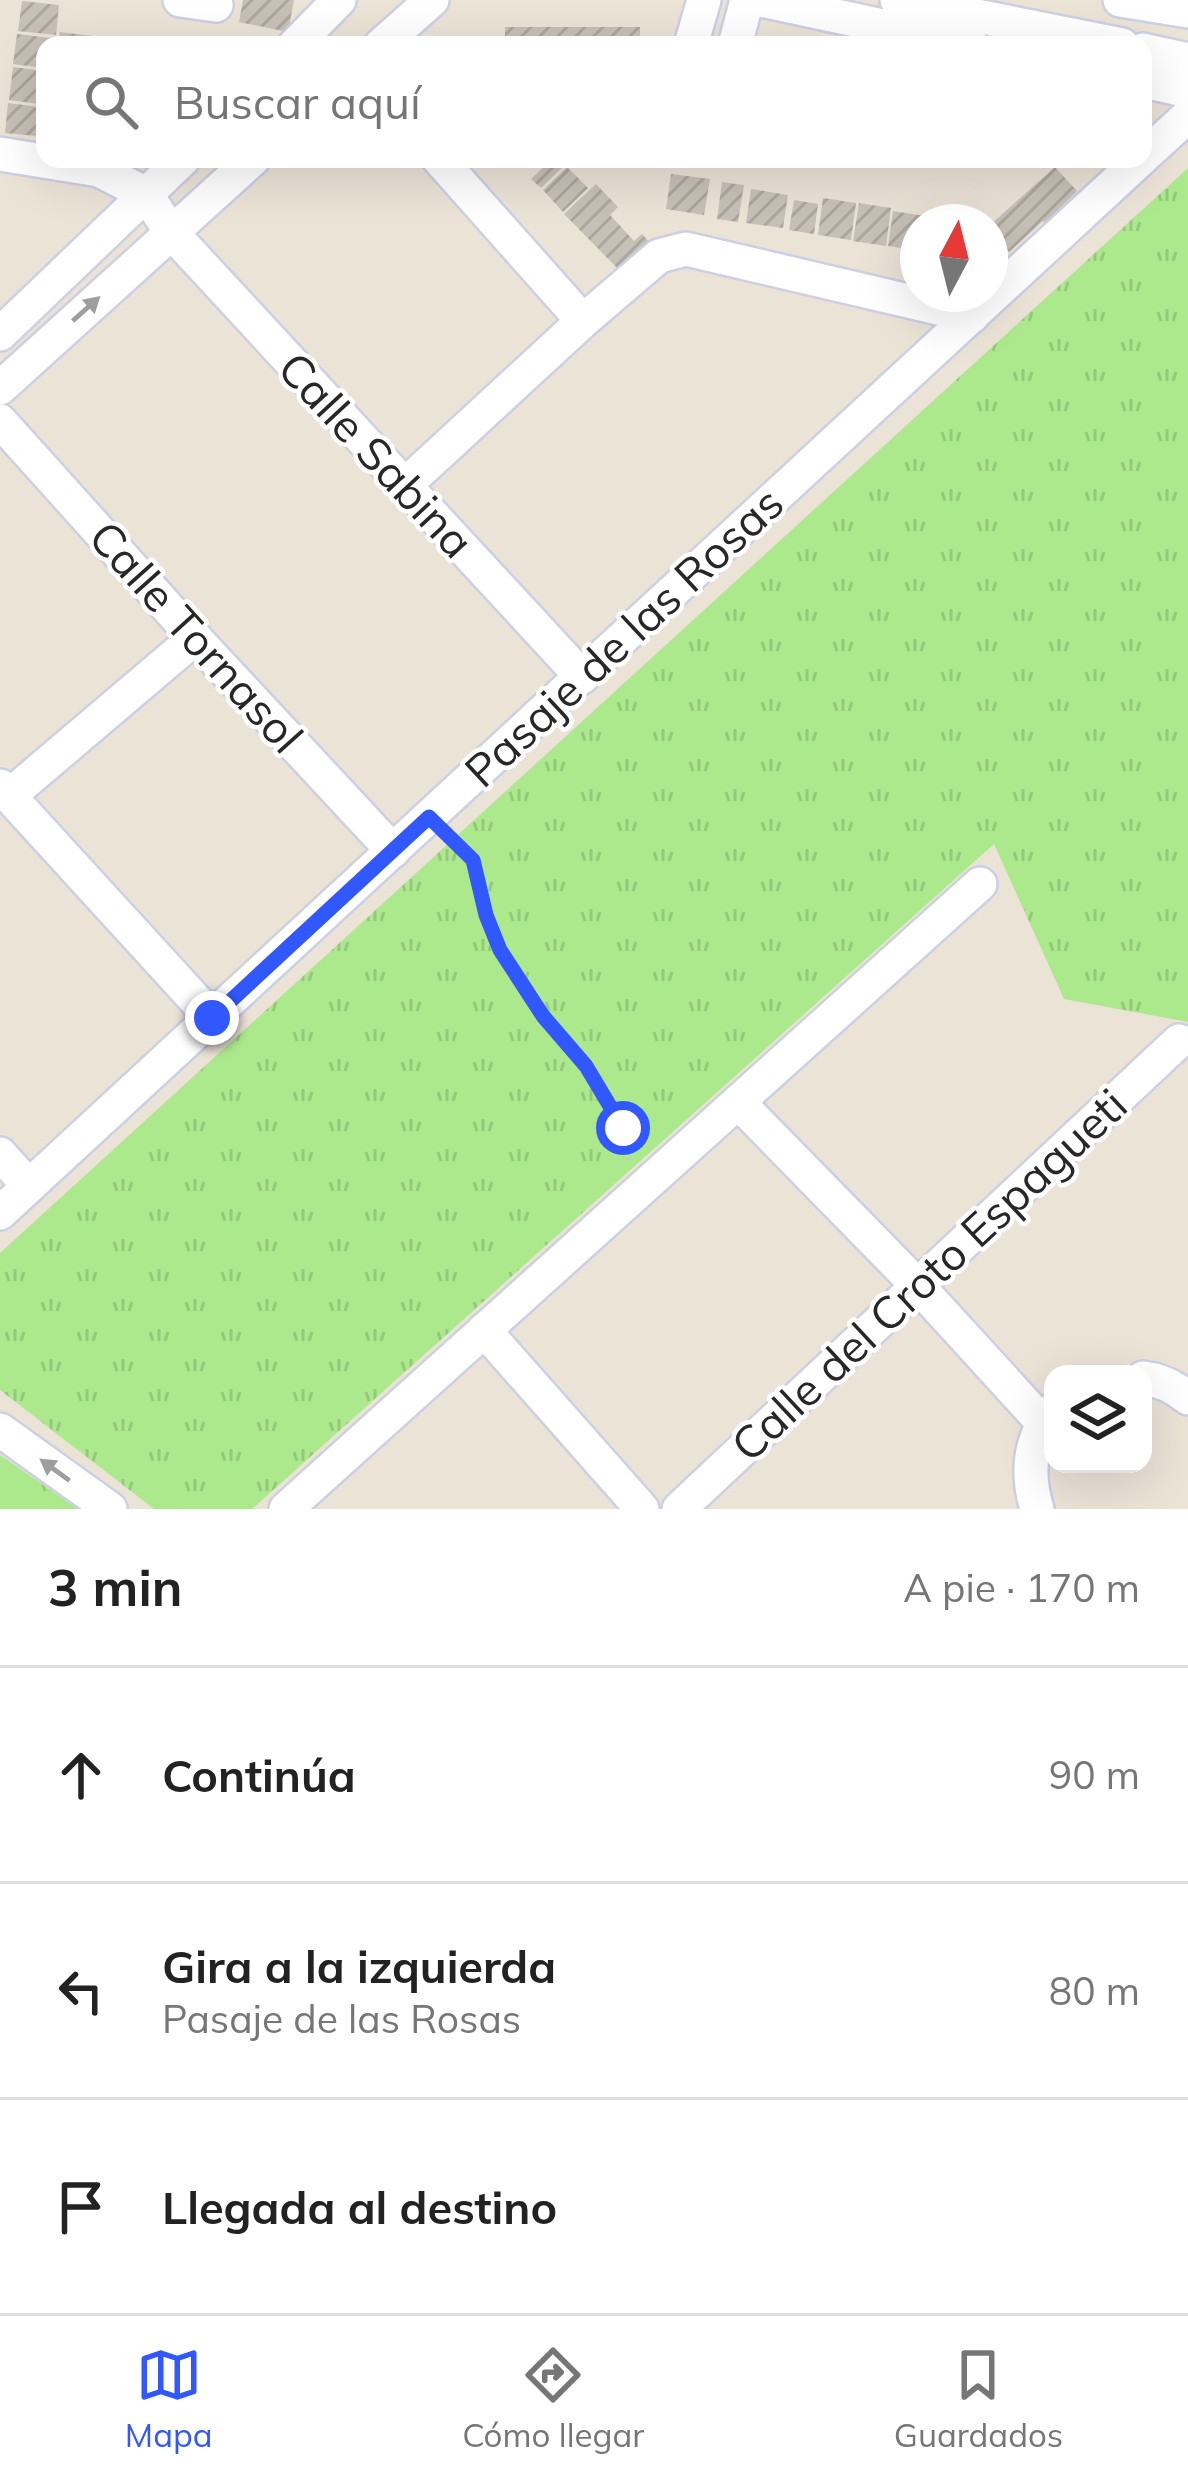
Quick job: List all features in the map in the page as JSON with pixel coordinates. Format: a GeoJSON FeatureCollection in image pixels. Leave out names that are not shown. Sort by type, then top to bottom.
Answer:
{"type":"FeatureCollection","features":[{"type":"Feature","properties":{"kind":"street"},"geometry":{"type":"LineString","coordinates":[[180,0],[216,5]]}},
{"type":"Feature","properties":{"kind":"street"},"geometry":{"type":"LineString","coordinates":[[304,36],[339,0]]}},
{"type":"Feature","properties":{"kind":"street"},"geometry":{"type":"LineString","coordinates":[[391,36],[432,0]]}},
{"type":"Feature","properties":{"kind":"street"},"geometry":{"type":"LineString","coordinates":[[694,36],[704,0]]}},
{"type":"Feature","properties":{"kind":"street"},"geometry":{"type":"LineString","coordinates":[[737,36],[747,0]]}},
{"type":"Feature","properties":{"kind":"street"},"geometry":{"type":"LineString","coordinates":[[761,0],[930,36]]}},
{"type":"Feature","properties":{"kind":"street"},"geometry":{"type":"LineString","coordinates":[[897,0],[994,32],[1033,36]]}},
{"type":"Feature","properties":{"kind":"street"},"geometry":{"type":"LineString","coordinates":[[1133,1],[1188,11]]}},
{"type":"Feature","properties":{"kind":"street"},"geometry":{"type":"LineString","coordinates":[[1152,52],[1188,60]]}},
{"type":"Feature","properties":{"kind":"street"},"geometry":{"type":"LineString","coordinates":[[1152,84],[1188,91]]}},
{"type":"Feature","properties":{"kind":"street","name":"Pasaje de las Rosas"},"geometry":{"type":"LineString","coordinates":[[1152,149],[1188,116]]}},
{"type":"Feature","properties":{"kind":"street"},"geometry":{"type":"LineString","coordinates":[[0,154],[36,160]]}},
{"type":"Feature","properties":{"kind":"street"},"geometry":{"type":"LineString","coordinates":[[87,168],[146,194]]}},
{"type":"Feature","properties":{"kind":"street"},"geometry":{"type":"LineString","coordinates":[[0,334],[173,168]]}},
{"type":"Feature","properties":{"kind":"street"},"geometry":{"type":"LineString","coordinates":[[0,388],[243,168]]}},
{"type":"Feature","properties":{"kind":"street"},"geometry":{"type":"LineString","coordinates":[[447,168],[583,321]]}},
{"type":"Feature","properties":{"kind":"street","name":"Pasaje de las Rosas"},"geometry":{"type":"LineString","coordinates":[[0,1213],[1131,168]]}},
{"type":"Feature","properties":{"kind":"street","name":"Calle Sabina"},"geometry":{"type":"LineString","coordinates":[[146,194],[171,232],[582,677]]}},
{"type":"Feature","properties":{"kind":"street"},"geometry":{"type":"LineString","coordinates":[[404,485],[659,256],[686,249],[972,316]]}},
{"type":"Feature","properties":{"kind":"street","name":"Calle Tornasol"},"geometry":{"type":"LineString","coordinates":[[0,422],[393,851]]}},
{"type":"Feature","properties":{"kind":"street"},"geometry":{"type":"LineString","coordinates":[[195,638],[4,791],[212,1018]]}},
{"type":"Feature","properties":{"kind":"street"},"geometry":{"type":"LineString","coordinates":[[286,1509],[980,884]]}},
{"type":"Feature","properties":{"kind":"street","name":"Calle del Croto Espagueti"},"geometry":{"type":"LineString","coordinates":[[679,1509],[1179,1041]]}},
{"type":"Feature","properties":{"kind":"street"},"geometry":{"type":"LineString","coordinates":[[738,1102],[1044,1413]]}},
{"type":"Feature","properties":{"kind":"street"},"geometry":{"type":"LineString","coordinates":[[0,1154],[29,1186]]}},
{"type":"Feature","properties":{"kind":"street"},"geometry":{"type":"LineString","coordinates":[[484,1330],[642,1509]]}},
{"type":"Feature","properties":{"kind":"street"},"geometry":{"type":"LineString","coordinates":[[1152,1381],[1178,1390],[1188,1399]]}},
{"type":"Feature","properties":{"kind":"street"},"geometry":{"type":"LineString","coordinates":[[1037,1509],[1030,1466],[1044,1425]]}},
{"type":"Feature","properties":{"kind":"street"},"geometry":{"type":"LineString","coordinates":[[0,1430],[110,1509]]}},
{"type":"Feature","properties":{"kind":"path"},"geometry":{"type":"LineString","coordinates":[[429,817],[473,860],[500,950],[543,1016],[586,1066],[618,1117],[627,1157],[650,1181]]}},
{"type":"Feature","properties":{"kind":"green space"},"geometry":{"type":"Polygon","coordinates":[[[1188,168],[1188,1022],[1064,999],[994,844],[252,1509],[154,1509],[0,1390],[0,1253],[1188,168]]]}},
{"type":"Feature","properties":{"kind":"green space"},"geometry":{"type":"Polygon","coordinates":[[[0,1455],[78,1509],[0,1509],[0,1455]]]}},
{"type":"Feature","properties":{"kind":"building"},"geometry":{"type":"Polygon","coordinates":[[[243,0],[294,0],[288,32],[239,22],[243,0]]]}},
{"type":"Feature","properties":{"kind":"building"},"geometry":{"type":"Polygon","coordinates":[[[22,1],[59,5],[56,35],[18,31],[22,1]]]}},
{"type":"Feature","properties":{"kind":"building"},"geometry":{"type":"Polygon","coordinates":[[[505,27],[640,27],[640,36],[505,36],[505,27]]]}},
{"type":"Feature","properties":{"kind":"building"},"geometry":{"type":"Polygon","coordinates":[[[17,34],[36,36],[36,67],[13,64],[17,34]]]}},
{"type":"Feature","properties":{"kind":"building"},"geometry":{"type":"Polygon","coordinates":[[[13,67],[36,70],[36,103],[9,100],[13,67]]]}},
{"type":"Feature","properties":{"kind":"building"},"geometry":{"type":"Polygon","coordinates":[[[8,103],[36,107],[36,136],[5,133],[8,103]]]}},
{"type":"Feature","properties":{"kind":"building"},"geometry":{"type":"Polygon","coordinates":[[[543,168],[562,168],[541,188],[531,179],[543,168]]]}},
{"type":"Feature","properties":{"kind":"building"},"geometry":{"type":"Polygon","coordinates":[[[566,168],[588,188],[563,212],[543,190],[566,168]]]}},
{"type":"Feature","properties":{"kind":"building"},"geometry":{"type":"Polygon","coordinates":[[[1056,168],[1077,191],[1009,252],[1008,209],[1056,168]]]}},
{"type":"Feature","properties":{"kind":"building"},"geometry":{"type":"Polygon","coordinates":[[[671,174],[710,179],[704,215],[666,209],[671,174]]]}},
{"type":"Feature","properties":{"kind":"building"},"geometry":{"type":"Polygon","coordinates":[[[722,182],[744,185],[738,222],[717,219],[722,182]]]}},
{"type":"Feature","properties":{"kind":"building"},"geometry":{"type":"Polygon","coordinates":[[[596,184],[618,207],[610,215],[634,241],[642,234],[652,245],[622,273],[564,214],[596,184]]]}},
{"type":"Feature","properties":{"kind":"building"},"geometry":{"type":"Polygon","coordinates":[[[751,189],[788,195],[783,228],[746,223],[751,189]]]}},
{"type":"Feature","properties":{"kind":"building"},"geometry":{"type":"Polygon","coordinates":[[[823,198],[856,203],[851,240],[818,235],[823,198]]]}},
{"type":"Feature","properties":{"kind":"building"},"geometry":{"type":"Polygon","coordinates":[[[794,200],[818,204],[814,234],[789,230],[794,200]]]}},
{"type":"Feature","properties":{"kind":"building"},"geometry":{"type":"Polygon","coordinates":[[[859,203],[891,208],[886,246],[853,241],[859,203]]]}},
{"type":"Feature","properties":{"kind":"building"},"geometry":{"type":"Polygon","coordinates":[[[893,211],[900,212],[900,248],[888,246],[893,211]]]}},
{"type":"Feature","properties":{"kind":"route"},"geometry":{"type":"LineString","coordinates":[[212,1018],[429,817],[470,855],[500,950],[543,1016],[586,1066],[623,1128]]}}]}
